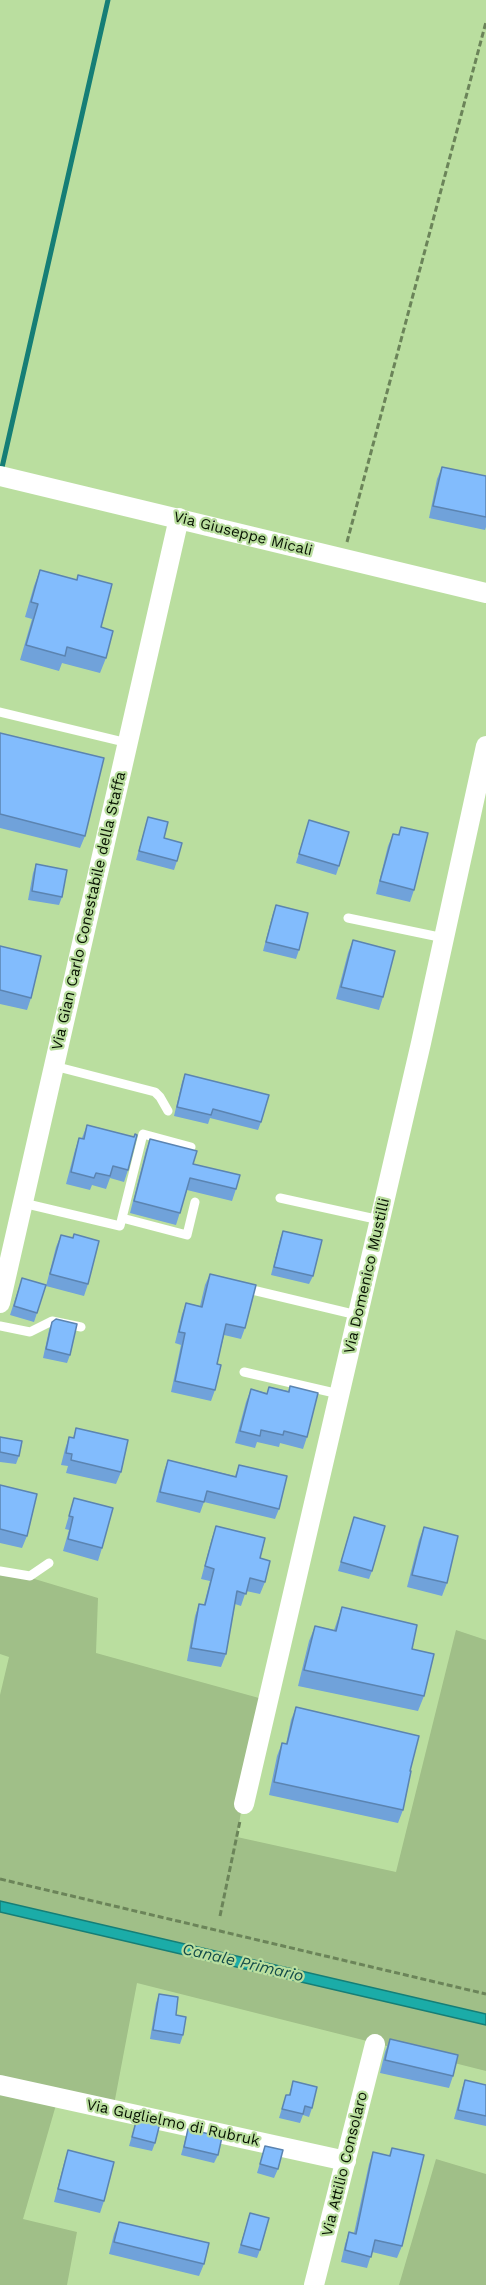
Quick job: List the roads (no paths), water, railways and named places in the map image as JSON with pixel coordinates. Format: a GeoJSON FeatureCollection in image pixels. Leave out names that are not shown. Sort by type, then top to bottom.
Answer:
{"type":"FeatureCollection","features":[{"type":"Feature","properties":{"kind":"street","name":"Via Giuseppe Micali"},"geometry":{"type":"LineString","coordinates":[[0,476],[486,593]]}},
{"type":"Feature","properties":{"kind":"street","name":"Via Gian Carlo Conestabile della Staffa"},"geometry":{"type":"LineString","coordinates":[[1,1293],[179,519]]}},
{"type":"Feature","properties":{"kind":"street","name":"Via Domenico Mustilli"},"geometry":{"type":"LineString","coordinates":[[244,1804],[380,1220],[486,746]]}},
{"type":"Feature","properties":{"kind":"street","name":"Via Attilio Consolaro"},"geometry":{"type":"LineString","coordinates":[[314,2285],[375,2043]]}},
{"type":"Feature","properties":{"kind":"street","name":"Via Guglielmo di Rubruk"},"geometry":{"type":"LineString","coordinates":[[0,2085],[346,2161]]}},
{"type":"Feature","properties":{"kind":"lane"},"geometry":{"type":"LineString","coordinates":[[0,712],[128,743]]}},
{"type":"Feature","properties":{"kind":"lane"},"geometry":{"type":"LineString","coordinates":[[348,918],[444,938]]}},
{"type":"Feature","properties":{"kind":"lane"},"geometry":{"type":"LineString","coordinates":[[54,1066],[155,1092],[168,1111]]}},
{"type":"Feature","properties":{"kind":"lane"},"geometry":{"type":"LineString","coordinates":[[23,1203],[120,1226],[143,1134],[191,1147]]}},
{"type":"Feature","properties":{"kind":"lane"},"geometry":{"type":"LineString","coordinates":[[280,1198],[380,1220]]}},
{"type":"Feature","properties":{"kind":"lane"},"geometry":{"type":"LineString","coordinates":[[122,1218],[187,1235],[195,1202]]}},
{"type":"Feature","properties":{"kind":"lane"},"geometry":{"type":"LineString","coordinates":[[237,1286],[357,1315]]}},
{"type":"Feature","properties":{"kind":"lane"},"geometry":{"type":"LineString","coordinates":[[0,1326],[30,1332],[57,1320],[81,1327]]}},
{"type":"Feature","properties":{"kind":"lane"},"geometry":{"type":"LineString","coordinates":[[244,1372],[339,1394]]}},
{"type":"Feature","properties":{"kind":"lane"},"geometry":{"type":"LineString","coordinates":[[0,1571],[30,1576],[49,1563]]}},
{"type":"Feature","properties":{"kind":"water","name":"Canale Primario"},"geometry":{"type":"Polygon","coordinates":[[[0,1901],[486,2014],[486,2025],[0,1912],[0,1901]]]}},
{"type":"Feature","properties":{"kind":"waterway"},"geometry":{"type":"LineString","coordinates":[[1,472],[108,0]]}}]}
